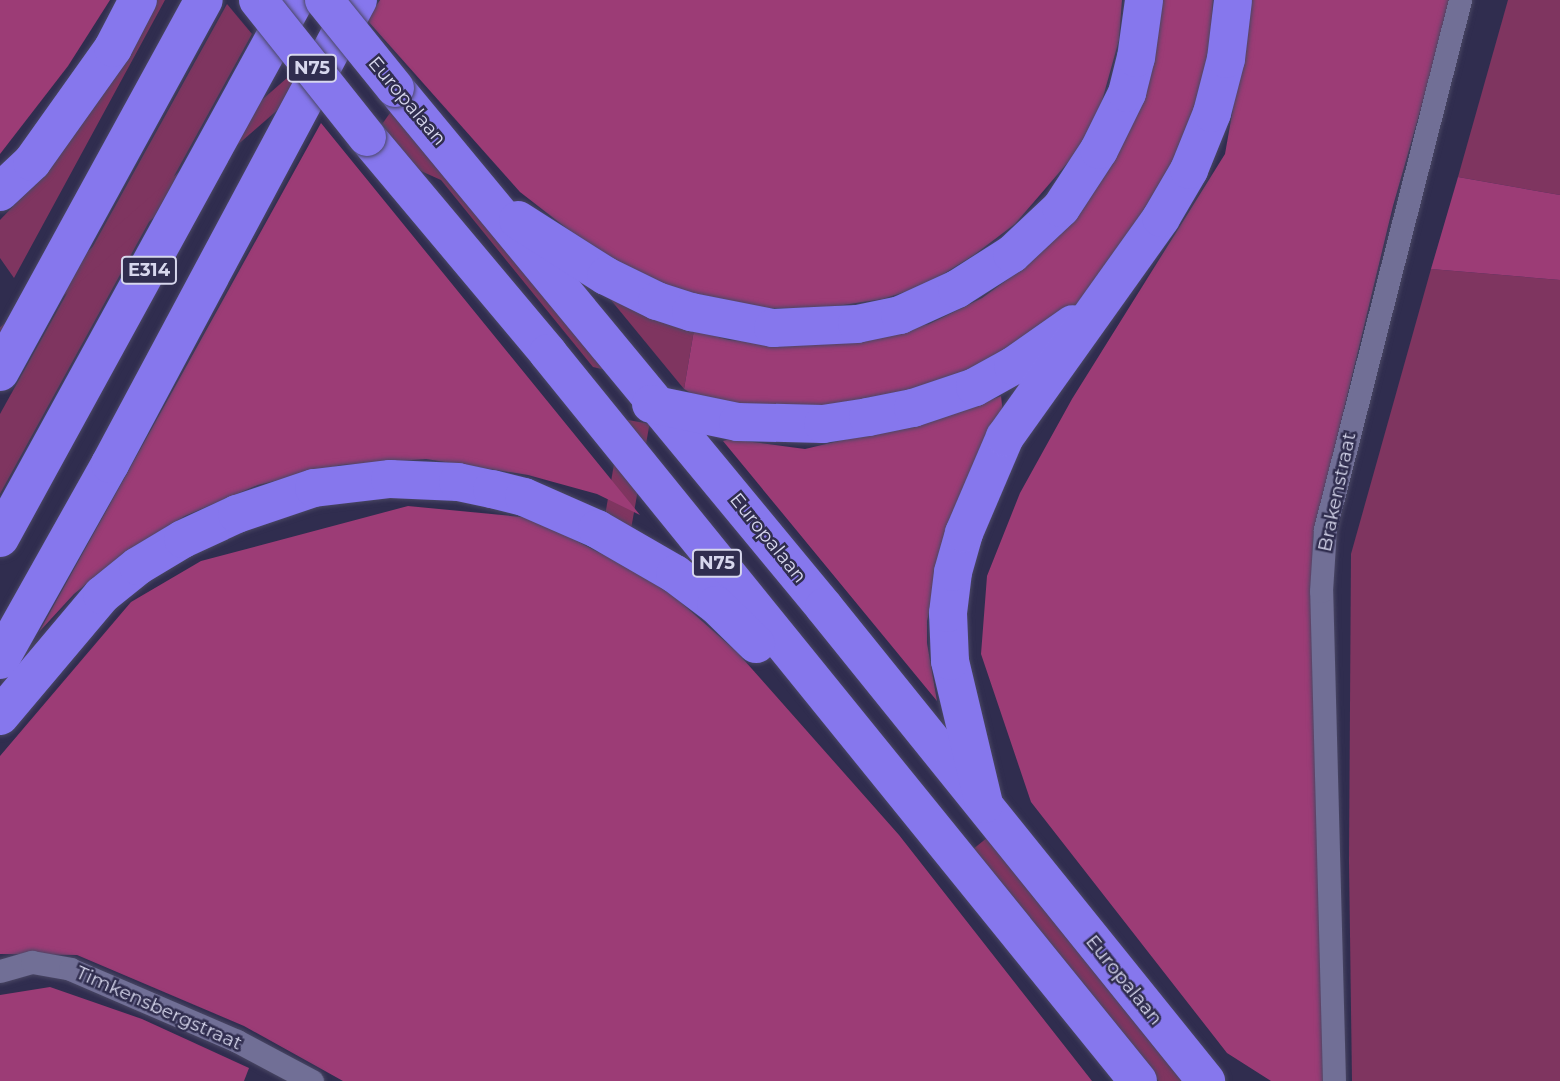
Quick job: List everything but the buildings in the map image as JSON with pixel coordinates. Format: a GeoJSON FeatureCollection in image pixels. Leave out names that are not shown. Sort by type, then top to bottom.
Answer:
{"type":"FeatureCollection","features":[{"type":"Feature","properties":{"kind":"highway"},"geometry":{"type":"LineString","coordinates":[[0,192],[32,162],[113,48],[138,0]]}},
{"type":"Feature","properties":{"kind":"highway"},"geometry":{"type":"LineString","coordinates":[[0,372],[204,0]]}},
{"type":"Feature","properties":{"kind":"highway","name":"N75"},"geometry":{"type":"LineString","coordinates":[[258,0],[1138,1081]]}},
{"type":"Feature","properties":{"kind":"highway","name":"E314"},"geometry":{"type":"LineString","coordinates":[[0,538],[295,0]]}},
{"type":"Feature","properties":{"kind":"highway","name":"Europalaan"},"geometry":{"type":"LineString","coordinates":[[324,0],[660,407],[1206,1081]]}},
{"type":"Feature","properties":{"kind":"highway"},"geometry":{"type":"LineString","coordinates":[[0,660],[110,464],[358,0]]}},
{"type":"Feature","properties":{"kind":"highway"},"geometry":{"type":"LineString","coordinates":[[494,206],[606,276],[657,301],[691,312],[773,328],[857,324],[901,315],[957,289],[1012,254],[1061,208],[1099,150],[1127,93],[1136,58],[1144,0]]}},
{"type":"Feature","properties":{"kind":"highway"},"geometry":{"type":"LineString","coordinates":[[985,810],[950,661],[948,614],[953,572],[974,508],[1005,437],[1161,218],[1189,170],[1212,113],[1226,59],[1233,0]]}},
{"type":"Feature","properties":{"kind":"highway"},"geometry":{"type":"LineString","coordinates":[[548,353],[625,395],[660,407],[738,422],[823,424],[913,408],[975,387],[1013,366],[1097,306]]}},
{"type":"Feature","properties":{"kind":"highway"},"geometry":{"type":"LineString","coordinates":[[0,716],[102,595],[138,566],[183,539],[237,514],[314,488],[390,479],[436,481],[470,484],[524,497],[597,528],[676,574],[747,633],[820,722],[886,772]]}},
{"type":"Feature","properties":{"kind":"street","name":"Brakenstraat"},"geometry":{"type":"LineString","coordinates":[[1334,1081],[1321,591],[1325,529],[1460,0]]}},
{"type":"Feature","properties":{"kind":"street","name":"Timkensbergstraat"},"geometry":{"type":"LineString","coordinates":[[0,971],[32,962],[70,969],[237,1041],[312,1081]]}},
{"type":"Feature","properties":{"kind":"shaded area"},"geometry":{"type":"Polygon","coordinates":[[[0,0],[110,0],[68,66],[0,154],[0,0]]]}},
{"type":"Feature","properties":{"kind":"shaded area"},"geometry":{"type":"Polygon","coordinates":[[[151,0],[165,0],[14,278],[0,258],[0,220],[20,199],[151,0]]]}},
{"type":"Feature","properties":{"kind":"shaded area"},"geometry":{"type":"Polygon","coordinates":[[[380,0],[1122,0],[1119,40],[1102,101],[1082,146],[1015,224],[974,255],[926,285],[883,299],[823,308],[755,308],[675,289],[632,270],[583,241],[520,192],[367,20],[380,0]]]}},
{"type":"Feature","properties":{"kind":"shaded area"},"geometry":{"type":"Polygon","coordinates":[[[1156,0],[1213,0],[1210,45],[1199,108],[1151,212],[1071,311],[954,384],[796,411],[708,403],[684,389],[694,330],[729,340],[815,344],[872,337],[929,324],[982,298],[1015,274],[1156,0]]]}},
{"type":"Feature","properties":{"kind":"shaded area"},"geometry":{"type":"Polygon","coordinates":[[[1252,0],[1452,0],[1393,206],[1313,538],[1326,1081],[1271,1081],[1227,1053],[1031,802],[981,654],[987,576],[1020,493],[1072,399],[1225,154],[1252,0]]]}},
{"type":"Feature","properties":{"kind":"shaded area"},"geometry":{"type":"Polygon","coordinates":[[[1508,0],[1560,0],[1560,195],[1458,177],[1508,0]]]}},
{"type":"Feature","properties":{"kind":"shaded area"},"geometry":{"type":"Polygon","coordinates":[[[227,4],[252,34],[0,494],[0,414],[227,4]]]}},
{"type":"Feature","properties":{"kind":"shaded area"},"geometry":{"type":"Polygon","coordinates":[[[287,78],[299,92],[0,351],[0,327],[287,78]]]}},
{"type":"Feature","properties":{"kind":"shaded area"},"geometry":{"type":"Polygon","coordinates":[[[395,106],[610,371],[593,367],[441,180],[405,164],[380,127],[395,106]]]}},
{"type":"Feature","properties":{"kind":"shaded area"},"geometry":{"type":"Polygon","coordinates":[[[321,123],[640,515],[597,494],[528,475],[426,459],[341,465],[258,485],[185,516],[127,551],[74,594],[39,632],[321,123]]]}},
{"type":"Feature","properties":{"kind":"shaded area"},"geometry":{"type":"Polygon","coordinates":[[[1458,177],[1560,195],[1560,280],[1431,269],[1458,177]]]}},
{"type":"Feature","properties":{"kind":"shaded area"},"geometry":{"type":"Polygon","coordinates":[[[1431,269],[1560,280],[1560,1081],[1352,1081],[1349,862],[1351,554],[1431,269]]]}},
{"type":"Feature","properties":{"kind":"shaded area"},"geometry":{"type":"Polygon","coordinates":[[[606,294],[694,330],[684,389],[606,294]]]}},
{"type":"Feature","properties":{"kind":"shaded area"},"geometry":{"type":"Polygon","coordinates":[[[1001,396],[1003,413],[945,545],[927,621],[927,643],[937,701],[723,441],[730,439],[805,449],[953,414],[1001,396]]]}},
{"type":"Feature","properties":{"kind":"shaded area"},"geometry":{"type":"Polygon","coordinates":[[[622,419],[650,424],[563,914],[536,909],[622,419]]]}},
{"type":"Feature","properties":{"kind":"shaded area"},"geometry":{"type":"Polygon","coordinates":[[[408,506],[532,518],[660,584],[736,651],[899,835],[1092,1081],[343,1081],[244,1026],[77,955],[0,954],[0,756],[131,602],[201,561],[408,506]]]}},
{"type":"Feature","properties":{"kind":"shaded area"},"geometry":{"type":"Polygon","coordinates":[[[988,837],[1186,1081],[1159,1081],[972,850],[988,837]]]}},
{"type":"Feature","properties":{"kind":"shaded area"},"geometry":{"type":"Polygon","coordinates":[[[50,987],[142,1019],[249,1068],[244,1081],[0,1081],[0,995],[50,987]]]}}]}
